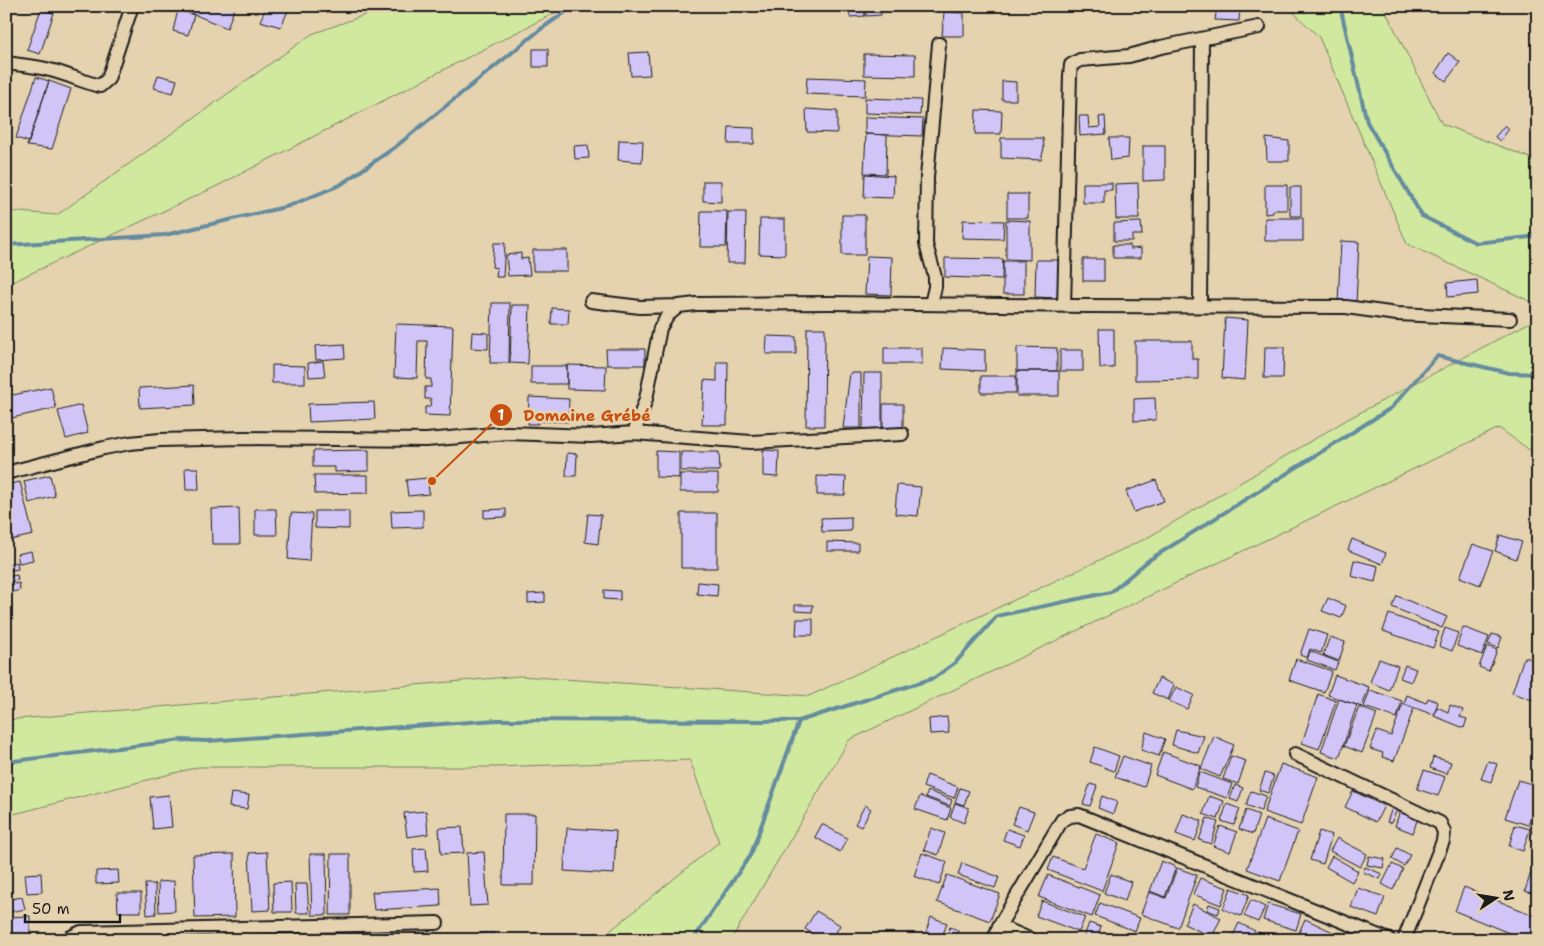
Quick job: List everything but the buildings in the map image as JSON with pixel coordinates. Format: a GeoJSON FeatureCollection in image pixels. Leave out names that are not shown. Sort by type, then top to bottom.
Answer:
{"type":"FeatureCollection","features":[{"type":"Feature","properties":{"kind":"street"},"geometry":{"type":"LineString","coordinates":[[6,62],[47,69],[100,86],[108,79],[132,6]]}},
{"type":"Feature","properties":{"kind":"street"},"geometry":{"type":"LineString","coordinates":[[1064,306],[1070,75],[1072,65],[1080,60],[1129,56],[1259,27]]}},
{"type":"Feature","properties":{"kind":"street"},"geometry":{"type":"LineString","coordinates":[[1200,306],[1202,39]]}},
{"type":"Feature","properties":{"kind":"street"},"geometry":{"type":"LineString","coordinates":[[931,304],[935,277],[926,244],[927,177],[939,44]]}},
{"type":"Feature","properties":{"kind":"street"},"geometry":{"type":"LineString","coordinates":[[591,301],[640,307],[819,303],[1346,307],[1397,314],[1510,319]]}},
{"type":"Feature","properties":{"kind":"street"},"geometry":{"type":"LineString","coordinates":[[634,433],[646,399],[660,328],[668,315],[679,306]]}},
{"type":"Feature","properties":{"kind":"street"},"geometry":{"type":"LineString","coordinates":[[6,473],[104,448],[160,440],[244,438],[426,440],[507,433],[591,436],[634,433],[751,442],[902,434]]}},
{"type":"Feature","properties":{"kind":"street"},"geometry":{"type":"LineString","coordinates":[[1295,754],[1440,823],[1444,832],[1443,841],[1404,940]]}},
{"type":"Feature","properties":{"kind":"street"},"geometry":{"type":"LineString","coordinates":[[994,940],[999,926],[1062,820],[1070,816],[1079,815],[1389,940]]}},
{"type":"Feature","properties":{"kind":"street"},"geometry":{"type":"LineString","coordinates":[[70,940],[82,932],[437,923]]}},
{"type":"Feature","properties":{"kind":"street"},"geometry":{"type":"LineString","coordinates":[[999,926],[1032,940]]}},
{"type":"Feature","properties":{"kind":"green space"},"geometry":{"type":"Polygon","coordinates":[[[390,6],[568,6],[217,186],[6,285],[6,211],[57,215],[312,34],[390,6]]]}},
{"type":"Feature","properties":{"kind":"green space"},"geometry":{"type":"Polygon","coordinates":[[[1287,6],[1383,6],[1442,124],[1538,161],[1538,305],[1407,244],[1319,37],[1287,6]]]}},
{"type":"Feature","properties":{"kind":"green space"},"geometry":{"type":"Polygon","coordinates":[[[1538,318],[1538,456],[1499,428],[849,740],[731,940],[599,940],[719,842],[690,760],[495,767],[198,767],[6,816],[6,720],[520,676],[809,696],[1147,538],[1348,419],[1538,318]]]}},
{"type":"Feature","properties":{"kind":"waterway"},"geometry":{"type":"LineString","coordinates":[[6,245],[165,235],[289,206],[340,185],[394,148],[541,29],[574,6]]}},
{"type":"Feature","properties":{"kind":"waterway"},"geometry":{"type":"LineString","coordinates":[[1340,6],[1367,122],[1422,216],[1476,243],[1538,236]]}},
{"type":"Feature","properties":{"kind":"waterway"},"geometry":{"type":"LineString","coordinates":[[6,762],[182,740],[208,741],[497,720],[799,721],[934,678],[956,662],[997,616],[1111,592],[1149,560],[1391,408],[1437,356],[1509,373],[1538,374]]}},
{"type":"Feature","properties":{"kind":"waterway"},"geometry":{"type":"LineString","coordinates":[[693,940],[751,854],[799,721]]}},
{"type":"Feature","properties":{"kind":"place","name":"Domaine Grébé"},"geometry":{"type":"Point","coordinates":[432,481]}}]}
